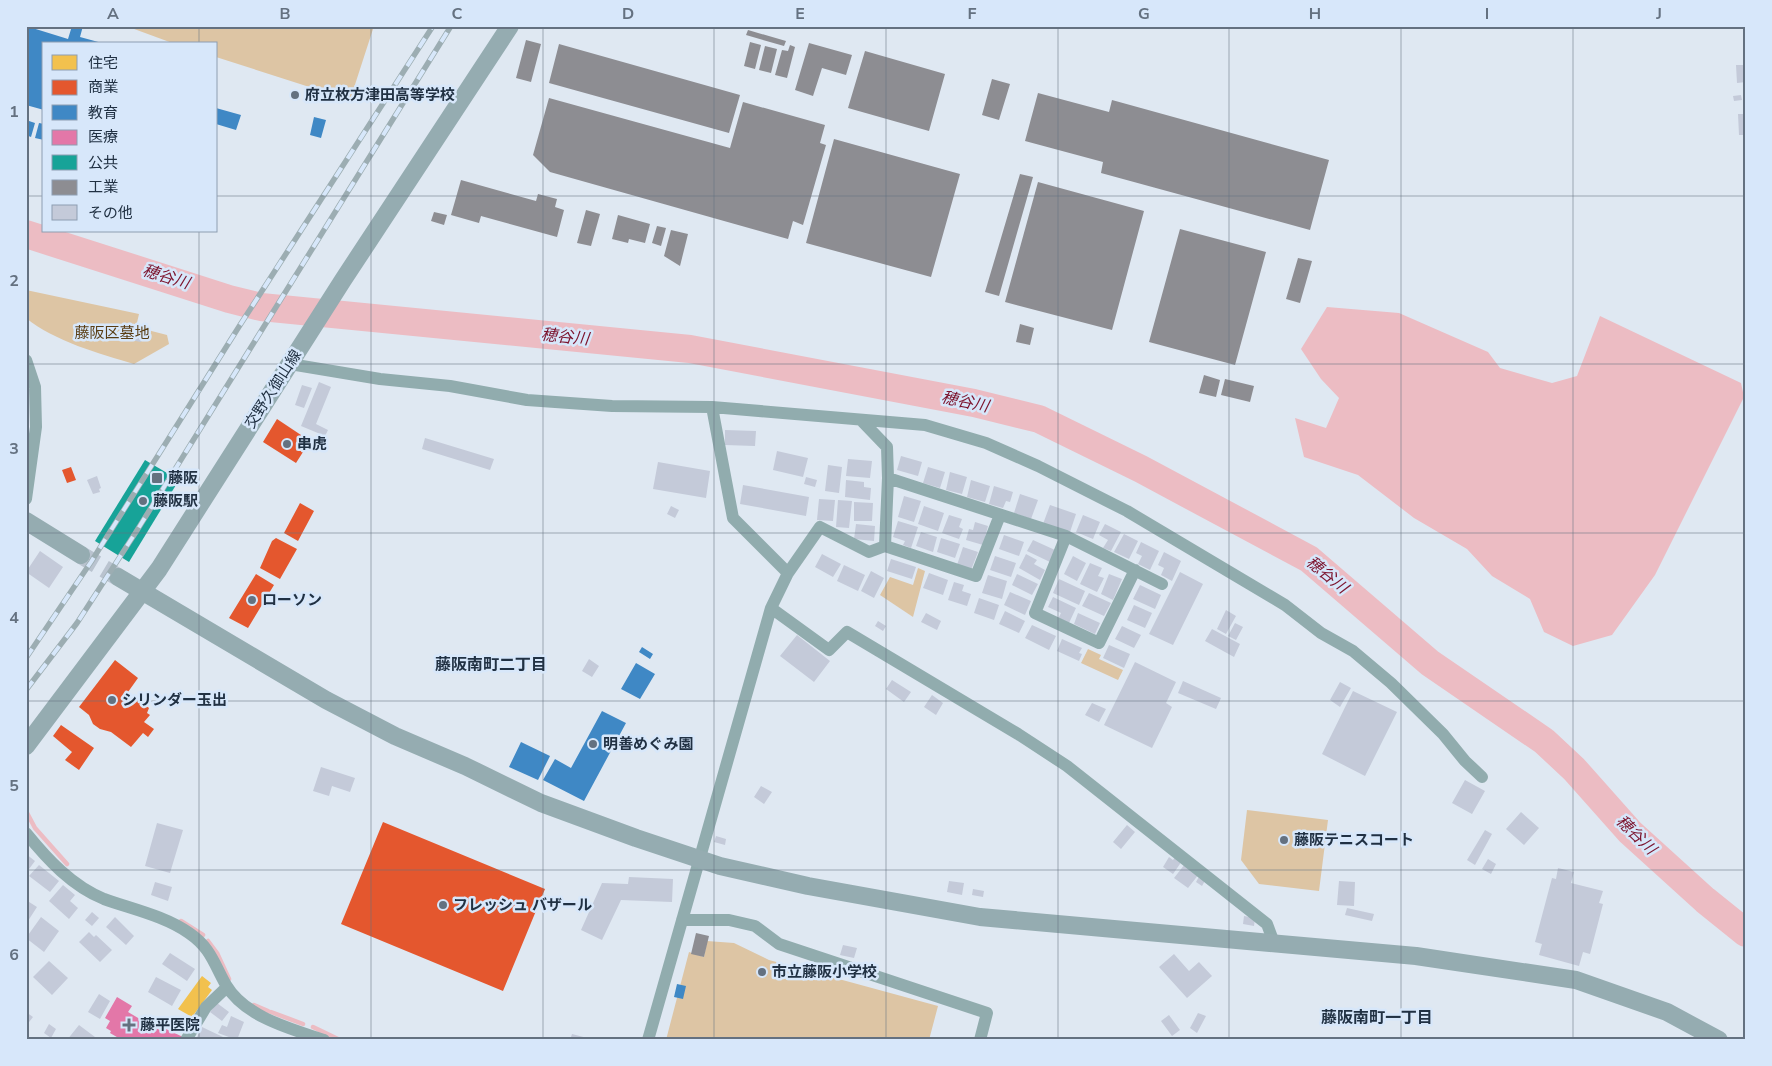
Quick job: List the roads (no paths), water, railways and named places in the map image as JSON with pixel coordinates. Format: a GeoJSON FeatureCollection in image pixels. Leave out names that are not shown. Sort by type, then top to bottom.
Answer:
{"type":"FeatureCollection","features":[{"type":"Feature","properties":{"kind":"street","name":"交野久御山線"},"geometry":{"type":"LineString","coordinates":[[26,746],[144,592],[343,280],[510,26]]}},
{"type":"Feature","properties":{"kind":"street"},"geometry":{"type":"LineString","coordinates":[[26,360],[35,387],[36,427],[26,499]]}},
{"type":"Feature","properties":{"kind":"street"},"geometry":{"type":"LineString","coordinates":[[290,364],[380,379],[450,386],[527,400],[612,406],[712,407],[925,425],[986,443],[1038,466],[1127,511],[1285,605],[1321,633],[1353,650],[1408,698],[1482,777]]}},
{"type":"Feature","properties":{"kind":"street"},"geometry":{"type":"LineString","coordinates":[[712,407],[733,518],[788,573]]}},
{"type":"Feature","properties":{"kind":"street"},"geometry":{"type":"LineString","coordinates":[[862,421],[887,448],[888,478],[885,546]]}},
{"type":"Feature","properties":{"kind":"street"},"geometry":{"type":"LineString","coordinates":[[888,478],[1066,536],[1162,584]]}},
{"type":"Feature","properties":{"kind":"street"},"geometry":{"type":"LineString","coordinates":[[648,1040],[771,608],[788,573],[820,527],[868,552],[885,546],[976,576],[1000,515]]}},
{"type":"Feature","properties":{"kind":"street"},"geometry":{"type":"LineString","coordinates":[[26,521],[81,555]]}},
{"type":"Feature","properties":{"kind":"street"},"geometry":{"type":"LineString","coordinates":[[1066,536],[1035,614],[1099,643],[1135,570]]}},
{"type":"Feature","properties":{"kind":"street"},"geometry":{"type":"LineString","coordinates":[[118,577],[326,700],[395,736],[464,766],[541,803],[700,860],[808,886],[980,917],[1416,956],[1576,980],[1667,1012],[1719,1040]]}},
{"type":"Feature","properties":{"kind":"street"},"geometry":{"type":"LineString","coordinates":[[771,608],[830,650],[847,632],[1018,734],[1067,766],[1267,924],[1274,944]]}},
{"type":"Feature","properties":{"kind":"street"},"geometry":{"type":"LineString","coordinates":[[26,833],[71,881],[102,898],[170,923],[200,941],[211,954],[227,987],[248,1010],[324,1040]]}},
{"type":"Feature","properties":{"kind":"street"},"geometry":{"type":"LineString","coordinates":[[682,920],[729,920],[755,926],[779,944],[987,1013],[980,1040]]}},
{"type":"Feature","properties":{"kind":"street"},"geometry":{"type":"LineString","coordinates":[[186,1040],[206,1007],[227,987]]}},
{"type":"Feature","properties":{"kind":"waterway","name":"穂谷川"},"geometry":{"type":"LineString","coordinates":[[26,234],[229,299],[261,307],[690,349],[974,403],[1039,419],[1141,469],[1309,559],[1430,663],[1544,741],[1574,769],[1630,832],[1705,900],[1746,933]]}},
{"type":"Feature","properties":{"kind":"waterway"},"geometry":{"type":"LineString","coordinates":[[26,811],[35,828],[67,864]]}},
{"type":"Feature","properties":{"kind":"waterway"},"geometry":{"type":"LineString","coordinates":[[181,921],[203,935]]}},
{"type":"Feature","properties":{"kind":"waterway"},"geometry":{"type":"LineString","coordinates":[[208,941],[217,953],[229,979]]}},
{"type":"Feature","properties":{"kind":"waterway"},"geometry":{"type":"LineString","coordinates":[[254,1005],[268,1011]]}},
{"type":"Feature","properties":{"kind":"waterway"},"geometry":{"type":"LineString","coordinates":[[271,1012],[303,1024]]}},
{"type":"Feature","properties":{"kind":"waterway"},"geometry":{"type":"LineString","coordinates":[[313,1027],[340,1040]]}},
{"type":"Feature","properties":{"kind":"tunnel"},"geometry":{"type":"LineString","coordinates":[[81,555],[118,577]]}},
{"type":"Feature","properties":{"kind":"railway"},"geometry":{"type":"LineString","coordinates":[[26,658],[91,562],[240,325],[433,26]]}},
{"type":"Feature","properties":{"kind":"railway"},"geometry":{"type":"LineString","coordinates":[[26,690],[77,623],[136,532],[451,26]]}},
{"type":"Feature","properties":{"kind":"place","name":"府立枚方津田高等学校"},"geometry":{"type":"Point","coordinates":[295,95]}},
{"type":"Feature","properties":{"kind":"place","name":"串虎"},"geometry":{"type":"Point","coordinates":[287,444]}},
{"type":"Feature","properties":{"kind":"place","name":"藤阪"},"geometry":{"type":"Point","coordinates":[157,478]}},
{"type":"Feature","properties":{"kind":"place","name":"藤阪駅"},"geometry":{"type":"Point","coordinates":[143,501]}},
{"type":"Feature","properties":{"kind":"place","name":"ローソン"},"geometry":{"type":"Point","coordinates":[252,600]}},
{"type":"Feature","properties":{"kind":"place","name":"シリンダー玉出"},"geometry":{"type":"Point","coordinates":[112,700]}},
{"type":"Feature","properties":{"kind":"place","name":"明善めぐみ園"},"geometry":{"type":"Point","coordinates":[593,744]}},
{"type":"Feature","properties":{"kind":"place","name":"藤阪テニスコート"},"geometry":{"type":"Point","coordinates":[1284,840]}},
{"type":"Feature","properties":{"kind":"place","name":"フレッシュ バザール"},"geometry":{"type":"Point","coordinates":[443,905]}},
{"type":"Feature","properties":{"kind":"place","name":"市立藤阪小学校"},"geometry":{"type":"Point","coordinates":[762,972]}},
{"type":"Feature","properties":{"kind":"place","name":"藤平医院"},"geometry":{"type":"Point","coordinates":[129,1025]}},
{"type":"Feature","properties":{"kind":"district","name":"藤阪南町二丁目"},"geometry":{"type":"Point","coordinates":[491,665]}},
{"type":"Feature","properties":{"kind":"district","name":"藤阪南町一丁目"},"geometry":{"type":"Point","coordinates":[1377,1018]}},
{"type":"Feature","properties":{"kind":"park label","name":"藤阪区墓地"},"geometry":{"type":"Point","coordinates":[112,333]}}]}
